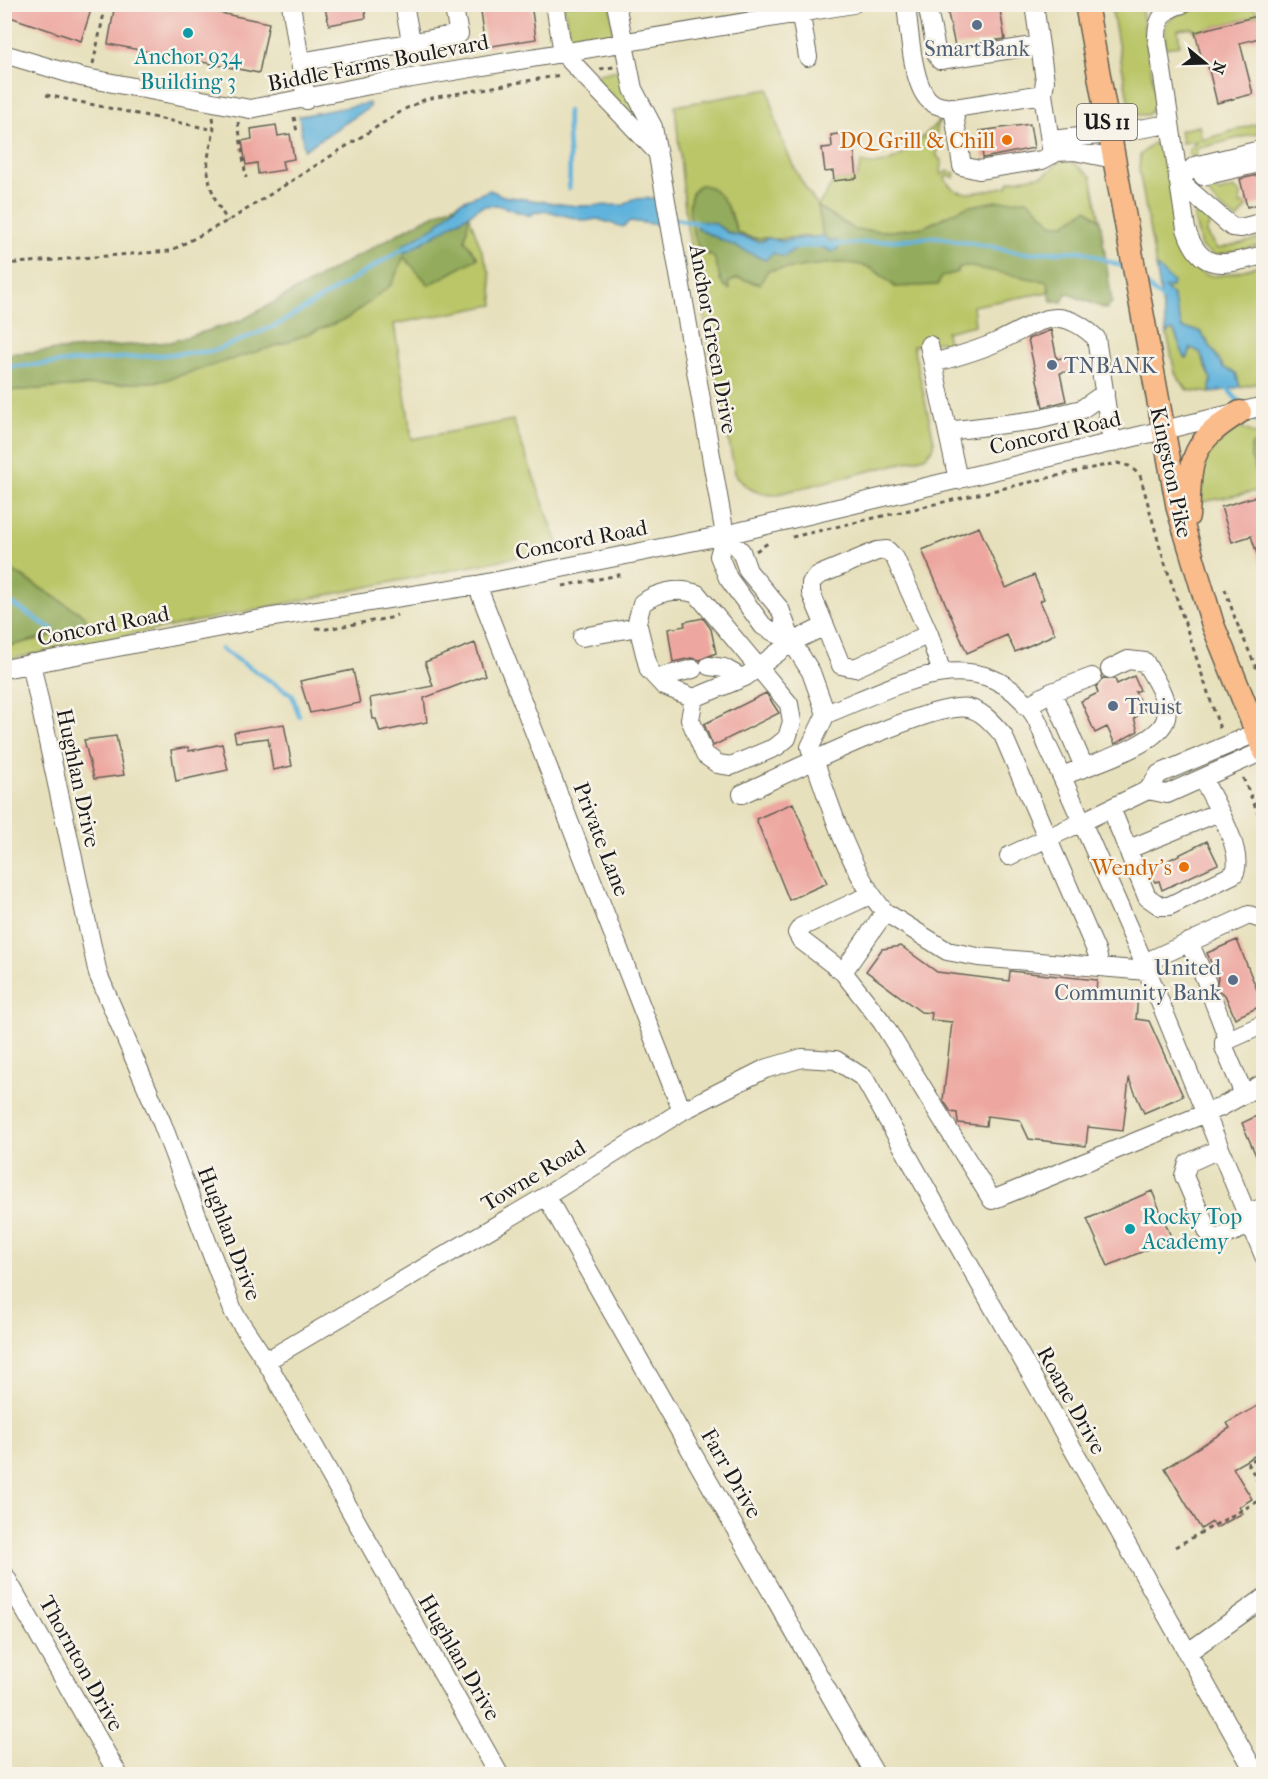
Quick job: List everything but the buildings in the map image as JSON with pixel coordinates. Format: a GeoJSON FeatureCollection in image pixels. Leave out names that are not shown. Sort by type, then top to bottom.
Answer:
{"type":"FeatureCollection","features":[{"type":"Feature","properties":{"kind":"main road","name":"Kingston Pike"},"geometry":{"type":"LineString","coordinates":[[1086,4],[1163,431],[1186,542],[1213,625],[1261,745]]}},
{"type":"Feature","properties":{"kind":"main road"},"geometry":{"type":"LineString","coordinates":[[1186,542],[1190,479],[1196,451],[1205,437],[1236,414]]}},
{"type":"Feature","properties":{"kind":"street"},"geometry":{"type":"LineString","coordinates":[[291,4],[300,62],[300,106]]}},
{"type":"Feature","properties":{"kind":"street"},"geometry":{"type":"LineString","coordinates":[[404,4],[411,41]]}},
{"type":"Feature","properties":{"kind":"street"},"geometry":{"type":"LineString","coordinates":[[300,62],[459,34],[453,4]]}},
{"type":"Feature","properties":{"kind":"street"},"geometry":{"type":"LineString","coordinates":[[555,4],[563,53],[657,152]]}},
{"type":"Feature","properties":{"kind":"street","name":"Anchor Green Drive"},"geometry":{"type":"LineString","coordinates":[[616,4],[633,89],[652,127],[725,535]]}},
{"type":"Feature","properties":{"kind":"street","name":"Biddle Farms Boulevard"},"geometry":{"type":"LineString","coordinates":[[4,54],[81,77],[243,110],[300,106],[369,85],[622,43],[799,8],[852,4]]}},
{"type":"Feature","properties":{"kind":"street"},"geometry":{"type":"LineString","coordinates":[[906,4],[923,93],[936,105],[953,107],[1042,94]]}},
{"type":"Feature","properties":{"kind":"street"},"geometry":{"type":"LineString","coordinates":[[927,4],[940,60],[1040,45]]}},
{"type":"Feature","properties":{"kind":"street"},"geometry":{"type":"LineString","coordinates":[[1034,4],[1045,81],[1042,94],[1051,147]]}},
{"type":"Feature","properties":{"kind":"street"},"geometry":{"type":"LineString","coordinates":[[1183,4],[1156,11],[1157,37],[1186,229],[1198,254],[1209,263],[1217,264],[1263,255]]}},
{"type":"Feature","properties":{"kind":"street"},"geometry":{"type":"LineString","coordinates":[[799,8],[808,57]]}},
{"type":"Feature","properties":{"kind":"street"},"geometry":{"type":"LineString","coordinates":[[953,107],[962,166],[979,170],[1042,160],[1051,147],[1169,124]]}},
{"type":"Feature","properties":{"kind":"street"},"geometry":{"type":"LineString","coordinates":[[1051,147],[1113,159]]}},
{"type":"Feature","properties":{"kind":"street"},"geometry":{"type":"LineString","coordinates":[[1178,180],[1195,166],[1263,149]]}},
{"type":"Feature","properties":{"kind":"street"},"geometry":{"type":"LineString","coordinates":[[1178,180],[1263,162]]}},
{"type":"Feature","properties":{"kind":"street"},"geometry":{"type":"LineString","coordinates":[[1178,180],[1232,227],[1241,228],[1263,222]]}},
{"type":"Feature","properties":{"kind":"street"},"geometry":{"type":"LineString","coordinates":[[958,480],[931,354],[968,353],[1045,318],[1058,317],[1086,329],[1096,338],[1112,443]]}},
{"type":"Feature","properties":{"kind":"street"},"geometry":{"type":"LineString","coordinates":[[948,431],[1037,420],[1082,409],[1105,393]]}},
{"type":"Feature","properties":{"kind":"street","name":"Concord Road"},"geometry":{"type":"LineString","coordinates":[[4,669],[267,618],[477,585],[725,535],[1263,406]]}},
{"type":"Feature","properties":{"kind":"street"},"geometry":{"type":"LineString","coordinates":[[725,535],[741,551],[748,571],[780,609],[792,642],[811,672],[826,714]]}},
{"type":"Feature","properties":{"kind":"street"},"geometry":{"type":"LineString","coordinates":[[929,634],[855,668],[847,668],[841,665],[811,593],[811,583],[817,576],[877,551],[887,550],[895,558],[929,634],[942,673]]}},
{"type":"Feature","properties":{"kind":"street","name":"Private Lane"},"geometry":{"type":"LineString","coordinates":[[477,585],[682,1111]]}},
{"type":"Feature","properties":{"kind":"street"},"geometry":{"type":"LineString","coordinates":[[694,698],[690,719],[705,755],[718,764],[731,766],[777,747],[787,738],[792,722],[789,704],[758,668],[697,594],[687,590],[656,594],[642,603],[638,627],[649,670],[664,686],[694,698],[742,678],[758,668],[792,642],[825,626]]}},
{"type":"Feature","properties":{"kind":"street"},"geometry":{"type":"LineString","coordinates":[[582,637],[638,627]]}},
{"type":"Feature","properties":{"kind":"street"},"geometry":{"type":"LineString","coordinates":[[1062,776],[1145,741],[1160,731],[1166,718],[1165,702],[1145,662],[1128,660],[1110,669]]}},
{"type":"Feature","properties":{"kind":"street","name":"Hughlan Drive"},"geometry":{"type":"LineString","coordinates":[[31,663],[98,974],[162,1123],[234,1313],[266,1361],[499,1774]]}},
{"type":"Feature","properties":{"kind":"street"},"geometry":{"type":"LineString","coordinates":[[657,678],[701,668],[724,668],[742,678]]}},
{"type":"Feature","properties":{"kind":"street"},"geometry":{"type":"LineString","coordinates":[[1263,920],[1249,915],[1189,942],[1145,967],[1100,967],[978,957],[947,951],[885,912],[870,895],[827,796],[810,747],[826,714],[928,674],[963,670],[991,678],[1013,693],[1026,706],[1033,714],[1062,776],[1119,906],[1145,967],[1263,1256]]}},
{"type":"Feature","properties":{"kind":"street"},"geometry":{"type":"LineString","coordinates":[[1026,706],[1052,692],[1092,677]]}},
{"type":"Feature","properties":{"kind":"street"},"geometry":{"type":"LineString","coordinates":[[1052,692],[1084,767]]}},
{"type":"Feature","properties":{"kind":"street"},"geometry":{"type":"LineString","coordinates":[[742,794],[898,725],[945,709],[967,708],[984,715],[1004,735],[1097,953],[1100,967]]}},
{"type":"Feature","properties":{"kind":"street"},"geometry":{"type":"LineString","coordinates":[[1009,856],[1148,790],[1159,774],[1228,746],[1261,745]]}},
{"type":"Feature","properties":{"kind":"street"},"geometry":{"type":"LineString","coordinates":[[1148,790],[1167,794],[1236,763],[1261,745]]}},
{"type":"Feature","properties":{"kind":"street"},"geometry":{"type":"LineString","coordinates":[[1111,808],[1147,897],[1160,906],[1169,906],[1234,874],[1238,866],[1236,850],[1203,779]]}},
{"type":"Feature","properties":{"kind":"street"},"geometry":{"type":"LineString","coordinates":[[1128,849],[1219,812]]}},
{"type":"Feature","properties":{"kind":"street"},"geometry":{"type":"LineString","coordinates":[[870,895],[801,927],[797,933],[801,940],[843,972],[882,1022],[992,1200],[1204,1114],[1263,1083]]}},
{"type":"Feature","properties":{"kind":"street"},"geometry":{"type":"LineString","coordinates":[[1119,906],[1147,897]]}},
{"type":"Feature","properties":{"kind":"street"},"geometry":{"type":"LineString","coordinates":[[843,972],[885,912]]}},
{"type":"Feature","properties":{"kind":"street"},"geometry":{"type":"LineString","coordinates":[[1189,942],[1207,983]]}},
{"type":"Feature","properties":{"kind":"street"},"geometry":{"type":"LineString","coordinates":[[1213,1000],[1228,1039]]}},
{"type":"Feature","properties":{"kind":"street"},"geometry":{"type":"LineString","coordinates":[[1244,1094],[1224,1042],[1263,1024]]}},
{"type":"Feature","properties":{"kind":"street","name":"Towne Road"},"geometry":{"type":"LineString","coordinates":[[266,1361],[546,1196],[682,1111],[765,1069],[802,1058],[836,1060]]}},
{"type":"Feature","properties":{"kind":"street","name":"Roane Drive"},"geometry":{"type":"LineString","coordinates":[[836,1060],[864,1078],[1256,1774]]}},
{"type":"Feature","properties":{"kind":"street"},"geometry":{"type":"LineString","coordinates":[[1219,1149],[1188,1163],[1185,1176],[1208,1232],[1213,1238],[1219,1238],[1248,1220],[1263,1207]]}},
{"type":"Feature","properties":{"kind":"street","name":"Farr Drive"},"geometry":{"type":"LineString","coordinates":[[546,1196],[875,1774]]}},
{"type":"Feature","properties":{"kind":"street","name":"Thornton Drive"},"geometry":{"type":"LineString","coordinates":[[4,1574],[118,1774]]}},
{"type":"Feature","properties":{"kind":"street"},"geometry":{"type":"LineString","coordinates":[[1187,1653],[1263,1598]]}},
{"type":"Feature","properties":{"kind":"path"},"geometry":{"type":"LineString","coordinates":[[92,72],[106,4]]}},
{"type":"Feature","properties":{"kind":"path"},"geometry":{"type":"LineString","coordinates":[[599,69],[620,66]]}},
{"type":"Feature","properties":{"kind":"path"},"geometry":{"type":"LineString","coordinates":[[4,264],[170,251],[228,221],[405,109],[426,99],[564,75]]}},
{"type":"Feature","properties":{"kind":"path"},"geometry":{"type":"LineString","coordinates":[[46,95],[215,130]]}},
{"type":"Feature","properties":{"kind":"path"},"geometry":{"type":"LineString","coordinates":[[210,103],[215,130],[208,158],[208,171],[215,203],[228,221]]}},
{"type":"Feature","properties":{"kind":"path"},"geometry":{"type":"LineString","coordinates":[[297,132],[300,106]]}},
{"type":"Feature","properties":{"kind":"path"},"geometry":{"type":"LineString","coordinates":[[239,117],[238,133],[246,178]]}},
{"type":"Feature","properties":{"kind":"path"},"geometry":{"type":"LineString","coordinates":[[1129,466],[1140,475],[1161,551],[1220,730],[1228,746]]}},
{"type":"Feature","properties":{"kind":"path"},"geometry":{"type":"LineString","coordinates":[[1225,589],[1263,686]]}},
{"type":"Feature","properties":{"kind":"path"},"geometry":{"type":"LineString","coordinates":[[1236,763],[1263,826]]}},
{"type":"Feature","properties":{"kind":"path"},"geometry":{"type":"LineString","coordinates":[[1263,1454],[1248,1463],[1263,1493]]}},
{"type":"Feature","properties":{"kind":"path"},"geometry":{"type":"LineString","coordinates":[[1175,1547],[1263,1498]]}},
{"type":"Feature","properties":{"kind":"green space"},"geometry":{"type":"Polygon","coordinates":[[[564,5],[611,5],[613,32],[608,36],[577,41],[568,31],[564,5]]]}},
{"type":"Feature","properties":{"kind":"green space"},"geometry":{"type":"Polygon","coordinates":[[[1111,5],[1141,5],[1156,101],[1154,108],[1147,115],[1137,115],[1137,112],[1129,105],[1111,5]]]}},
{"type":"Feature","properties":{"kind":"green space"},"geometry":{"type":"Polygon","coordinates":[[[1221,5],[1250,5],[1261,15],[1195,32],[1193,28],[1178,30],[1180,45],[1167,48],[1165,46],[1165,24],[1171,19],[1191,10],[1221,5]]]}},
{"type":"Feature","properties":{"kind":"green space"},"geometry":{"type":"Polygon","coordinates":[[[622,69],[649,130],[590,76],[622,69]]]}},
{"type":"Feature","properties":{"kind":"green space"},"geometry":{"type":"Polygon","coordinates":[[[769,89],[786,150],[800,179],[818,206],[834,181],[857,178],[861,162],[883,163],[894,159],[915,145],[940,119],[937,129],[937,156],[942,162],[941,175],[947,171],[955,173],[954,178],[948,175],[945,178],[956,190],[972,193],[1007,186],[1009,181],[1044,175],[1065,158],[1073,158],[1074,163],[1091,176],[1100,220],[1087,209],[1065,224],[1053,224],[1028,200],[965,207],[924,227],[891,231],[855,230],[819,207],[823,236],[814,239],[810,236],[763,239],[745,236],[737,232],[731,212],[693,231],[700,252],[713,255],[718,263],[720,280],[729,289],[728,283],[734,279],[757,284],[768,270],[836,263],[862,265],[872,269],[895,287],[957,272],[960,267],[966,265],[1049,282],[1048,292],[973,306],[975,325],[946,332],[948,344],[945,347],[941,341],[913,346],[934,441],[934,447],[925,457],[774,495],[751,489],[742,483],[735,473],[687,228],[675,106],[769,89]]]}},
{"type":"Feature","properties":{"kind":"green space"},"geometry":{"type":"Polygon","coordinates":[[[1263,122],[1263,132],[1196,149],[1197,156],[1193,158],[1189,155],[1189,149],[1198,141],[1182,143],[1180,130],[1199,126],[1202,140],[1263,122]]]}},
{"type":"Feature","properties":{"kind":"green space"},"geometry":{"type":"Polygon","coordinates":[[[1153,143],[1164,149],[1179,239],[1192,266],[1204,274],[1218,276],[1263,264],[1263,382],[1240,387],[1236,373],[1224,368],[1205,337],[1182,328],[1173,296],[1164,288],[1166,277],[1156,266],[1139,170],[1140,155],[1153,143]]]}},
{"type":"Feature","properties":{"kind":"green space"},"geometry":{"type":"Polygon","coordinates":[[[1208,180],[1216,180],[1213,190],[1220,192],[1234,188],[1241,194],[1240,204],[1247,207],[1238,220],[1212,199],[1208,180]]]}},
{"type":"Feature","properties":{"kind":"green space"},"geometry":{"type":"Polygon","coordinates":[[[700,185],[714,190],[725,202],[737,232],[748,238],[768,238],[762,242],[748,239],[731,233],[714,223],[698,229],[765,259],[773,253],[786,253],[809,245],[823,248],[830,241],[823,236],[818,207],[855,230],[891,231],[924,227],[965,207],[997,201],[1028,200],[1053,224],[1065,224],[1087,209],[1100,220],[1112,302],[1106,309],[1066,293],[1062,302],[1051,301],[1048,282],[966,266],[960,267],[957,272],[941,277],[938,285],[895,287],[872,269],[862,265],[836,263],[768,270],[760,284],[738,278],[728,283],[730,289],[722,283],[713,256],[700,252],[694,235],[689,206],[694,191],[700,185]]]}},
{"type":"Feature","properties":{"kind":"green space"},"geometry":{"type":"Polygon","coordinates":[[[459,203],[469,216],[465,240],[478,258],[429,285],[404,257],[391,285],[348,318],[285,343],[162,381],[5,391],[5,354],[170,342],[240,321],[421,221],[459,203]]]}},
{"type":"Feature","properties":{"kind":"green space"},"geometry":{"type":"Polygon","coordinates":[[[1199,210],[1211,220],[1206,233],[1217,249],[1263,238],[1263,245],[1214,256],[1201,247],[1194,217],[1199,210]]]}},
{"type":"Feature","properties":{"kind":"green space"},"geometry":{"type":"Polygon","coordinates":[[[469,216],[490,273],[494,305],[394,324],[412,439],[513,420],[557,541],[555,549],[5,660],[4,647],[89,627],[85,616],[5,566],[5,391],[162,381],[391,285],[404,257],[478,258],[465,240],[469,216]]]}},
{"type":"Feature","properties":{"kind":"green space"},"geometry":{"type":"Polygon","coordinates":[[[1171,330],[1174,331],[1185,358],[1188,358],[1191,348],[1200,352],[1211,379],[1210,393],[1187,390],[1175,373],[1167,334],[1171,330]]]}},
{"type":"Feature","properties":{"kind":"green space"},"geometry":{"type":"Polygon","coordinates":[[[1239,426],[1263,438],[1251,446],[1263,490],[1202,502],[1200,477],[1204,456],[1216,439],[1239,426]]]}},
{"type":"Feature","properties":{"kind":"green space"},"geometry":{"type":"Polygon","coordinates":[[[1263,438],[1263,478],[1258,476],[1251,458],[1251,446],[1263,438]]]}},
{"type":"Feature","properties":{"kind":"green space"},"geometry":{"type":"Polygon","coordinates":[[[5,566],[85,616],[89,626],[10,646],[5,621],[5,566]]]}},
{"type":"Feature","properties":{"kind":"water"},"geometry":{"type":"Polygon","coordinates":[[[369,103],[370,107],[304,150],[299,116],[369,103]]]}},
{"type":"Feature","properties":{"kind":"water"},"geometry":{"type":"Polygon","coordinates":[[[490,190],[503,196],[576,206],[624,205],[633,199],[656,198],[661,225],[630,221],[623,227],[597,219],[586,221],[543,210],[540,213],[534,212],[531,216],[497,205],[483,206],[405,253],[401,246],[435,227],[460,202],[490,190]]]}},
{"type":"Feature","properties":{"kind":"water"},"geometry":{"type":"Polygon","coordinates":[[[698,221],[714,223],[728,233],[761,242],[768,238],[781,241],[823,236],[830,241],[838,241],[838,249],[832,252],[821,247],[802,246],[784,257],[773,253],[765,260],[698,229],[698,221]]]}},
{"type":"Feature","properties":{"kind":"water"},"geometry":{"type":"Polygon","coordinates":[[[1156,266],[1173,282],[1172,287],[1165,288],[1173,296],[1182,328],[1200,331],[1224,368],[1236,373],[1240,387],[1210,393],[1211,379],[1200,352],[1191,348],[1188,357],[1185,358],[1174,331],[1171,330],[1167,334],[1156,266]]]}},
{"type":"Feature","properties":{"kind":"waterway"},"geometry":{"type":"LineString","coordinates":[[568,111],[569,188]]}},
{"type":"Feature","properties":{"kind":"waterway"},"geometry":{"type":"LineString","coordinates":[[675,219],[702,224]]}},
{"type":"Feature","properties":{"kind":"waterway"},"geometry":{"type":"LineString","coordinates":[[833,245],[936,237],[1024,253],[1082,251],[1126,268]]}},
{"type":"Feature","properties":{"kind":"waterway"},"geometry":{"type":"LineString","coordinates":[[794,247],[825,245]]}},
{"type":"Feature","properties":{"kind":"waterway"},"geometry":{"type":"LineString","coordinates":[[4,367],[214,351],[277,325],[406,247]]}},
{"type":"Feature","properties":{"kind":"waterway"},"geometry":{"type":"LineString","coordinates":[[1146,285],[1165,301]]}},
{"type":"Feature","properties":{"kind":"waterway"},"geometry":{"type":"LineString","coordinates":[[1224,385],[1241,404]]}},
{"type":"Feature","properties":{"kind":"waterway"},"geometry":{"type":"LineString","coordinates":[[1250,414],[1264,427]]}},
{"type":"Feature","properties":{"kind":"waterway"},"geometry":{"type":"LineString","coordinates":[[4,598],[53,630]]}},
{"type":"Feature","properties":{"kind":"waterway"},"geometry":{"type":"LineString","coordinates":[[221,649],[292,695],[299,716]]}},
{"type":"Feature","properties":{"kind":"place","name":"SmartBank"},"geometry":{"type":"Point","coordinates":[977,25]}},
{"type":"Feature","properties":{"kind":"place","name":"Anchor 934 Building 3"},"geometry":{"type":"Point","coordinates":[188,33]}},
{"type":"Feature","properties":{"kind":"place","name":"DQ Grill & Chill"},"geometry":{"type":"Point","coordinates":[1007,140]}},
{"type":"Feature","properties":{"kind":"place","name":"TNBANK"},"geometry":{"type":"Point","coordinates":[1052,365]}},
{"type":"Feature","properties":{"kind":"place","name":"Truist"},"geometry":{"type":"Point","coordinates":[1113,706]}},
{"type":"Feature","properties":{"kind":"place","name":"Wendy's"},"geometry":{"type":"Point","coordinates":[1184,867]}},
{"type":"Feature","properties":{"kind":"place","name":"United Community Bank"},"geometry":{"type":"Point","coordinates":[1233,980]}},
{"type":"Feature","properties":{"kind":"place","name":"Rocky Top Academy"},"geometry":{"type":"Point","coordinates":[1130,1229]}}]}
